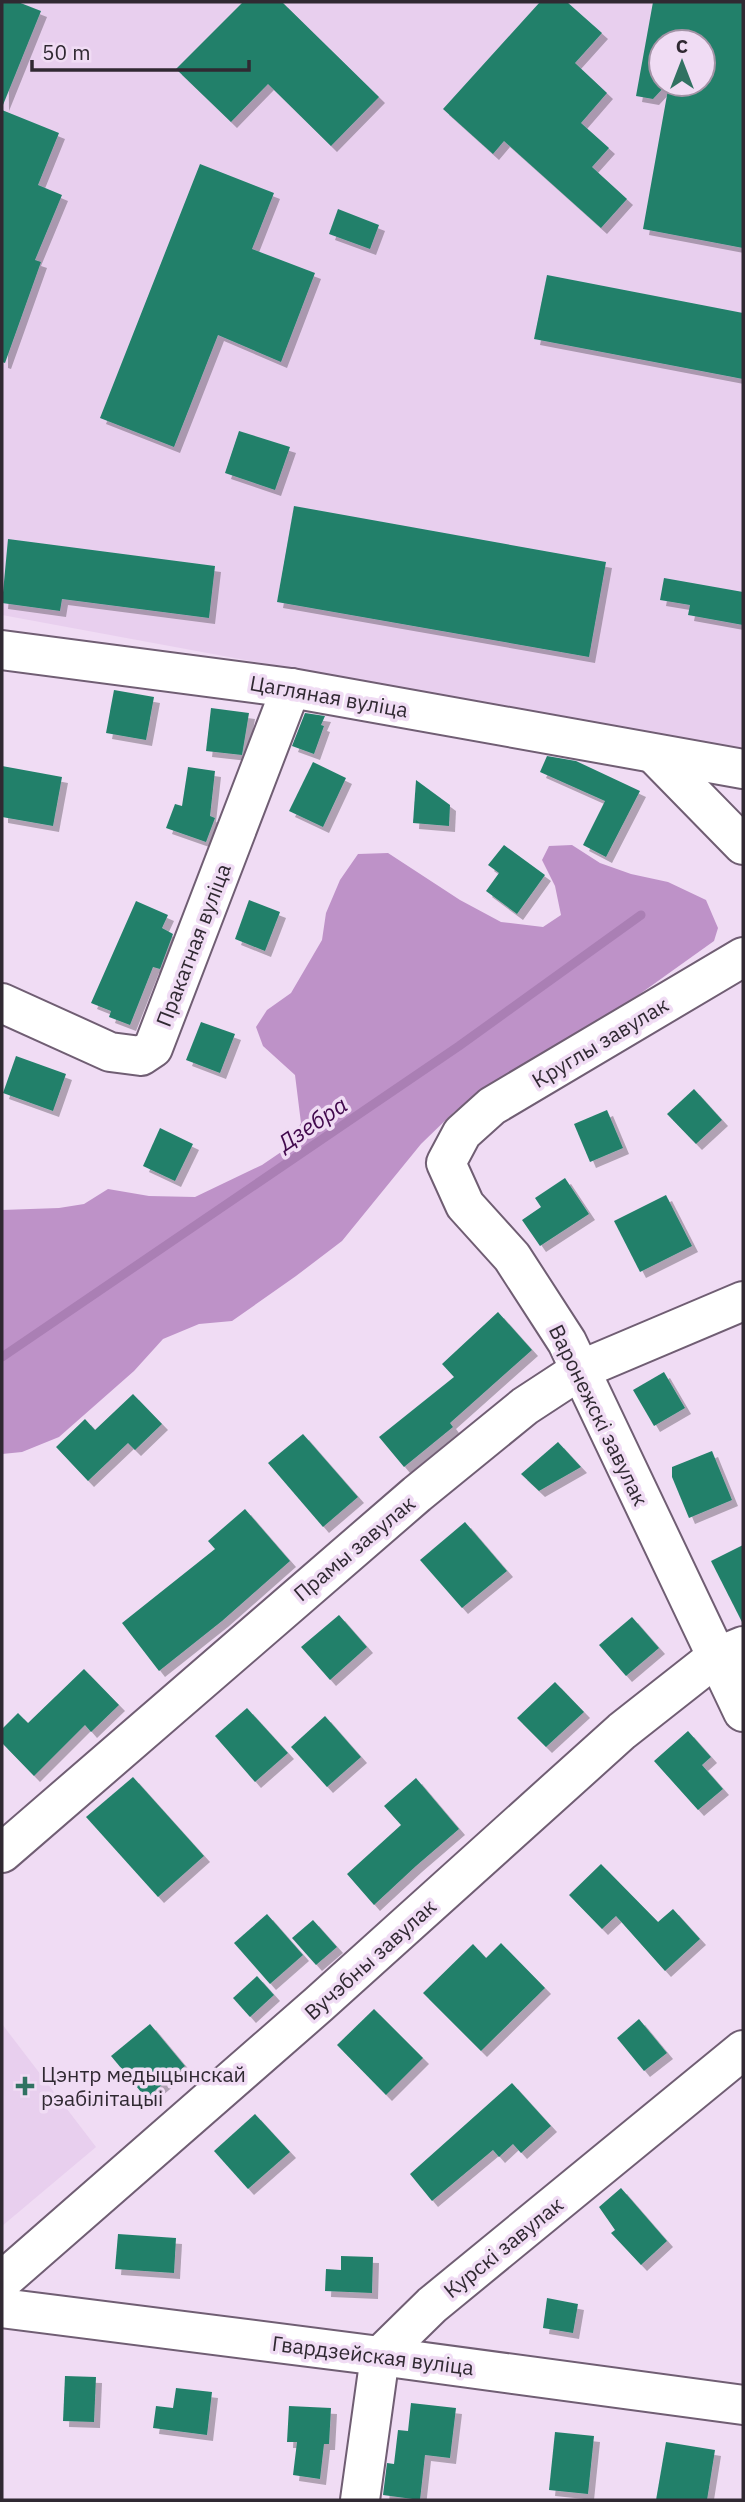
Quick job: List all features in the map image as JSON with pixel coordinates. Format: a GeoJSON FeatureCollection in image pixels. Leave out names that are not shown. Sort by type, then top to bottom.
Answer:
{"type":"FeatureCollection","features":[{"type":"Feature","properties":{"kind":"street","name":"Цагляная вуліца"},"geometry":{"type":"LineString","coordinates":[[2,650],[291,688],[743,769]]}},
{"type":"Feature","properties":{"kind":"street","name":"Пракатная вуліца"},"geometry":{"type":"LineString","coordinates":[[2,1003],[110,1052],[141,1056],[153,1048],[291,688]]}},
{"type":"Feature","properties":{"kind":"street"},"geometry":{"type":"LineString","coordinates":[[654,754],[743,845]]}},
{"type":"Feature","properties":{"kind":"street","name":"Круглы завулак"},"geometry":{"type":"LineString","coordinates":[[462,1133],[492,1106],[743,957]]}},
{"type":"Feature","properties":{"kind":"street","name":"Варонежскі завулак"},"geometry":{"type":"LineString","coordinates":[[462,1133],[446,1163],[465,1205],[512,1257],[568,1342],[580,1370],[730,1651],[743,1712]]}},
{"type":"Feature","properties":{"kind":"street","name":"Прамы завулак"},"geometry":{"type":"LineString","coordinates":[[2,1853],[417,1494],[526,1406],[580,1370],[743,1301]]}},
{"type":"Feature","properties":{"kind":"street","name":"Вучэбны завулак"},"geometry":{"type":"LineString","coordinates":[[2,2281],[319,2004],[622,1731],[730,1651]]}},
{"type":"Feature","properties":{"kind":"street","name":"Курскі завулак"},"geometry":{"type":"LineString","coordinates":[[380,2356],[432,2305],[743,2050]]}},
{"type":"Feature","properties":{"kind":"street","name":"Гвардзейская вуліца"},"geometry":{"type":"LineString","coordinates":[[2,2308],[743,2405]]}},
{"type":"Feature","properties":{"kind":"street"},"geometry":{"type":"LineString","coordinates":[[360,2500],[380,2356]]}},
{"type":"Feature","properties":{"kind":"shaded area"},"geometry":{"type":"Polygon","coordinates":[[[2,2],[743,2],[743,752],[2,615],[2,2]]]}},
{"type":"Feature","properties":{"kind":"shaded area"},"geometry":{"type":"Polygon","coordinates":[[[572,845],[600,863],[631,874],[668,882],[706,900],[718,928],[714,941],[602,1021],[492,1084],[454,1112],[421,1144],[342,1241],[296,1276],[232,1321],[199,1324],[163,1339],[134,1371],[59,1437],[22,1452],[2,1454],[2,1210],[59,1208],[84,1204],[108,1189],[149,1196],[195,1197],[262,1165],[287,1148],[301,1123],[295,1075],[263,1046],[256,1027],[267,1010],[291,993],[322,940],[326,913],[340,880],[358,854],[388,853],[460,900],[501,922],[543,927],[561,915],[555,886],[542,860],[549,846],[572,845]]]}},
{"type":"Feature","properties":{"kind":"shaded area","name":"Цэнтр медыцынскай рэабілітацыі"},"geometry":{"type":"Polygon","coordinates":[[[2,2024],[96,2147],[2,2226],[2,2024]]]}},
{"type":"Feature","properties":{"kind":"building"},"geometry":{"type":"Polygon","coordinates":[[[2,2],[18,2],[41,11],[3,105],[2,2]]]}},
{"type":"Feature","properties":{"kind":"building"},"geometry":{"type":"Polygon","coordinates":[[[243,2],[282,2],[379,97],[331,146],[268,84],[231,122],[176,69],[243,2]]]}},
{"type":"Feature","properties":{"kind":"building"},"geometry":{"type":"Polygon","coordinates":[[[540,2],[567,2],[602,33],[575,63],[607,93],[581,123],[609,148],[592,167],[627,199],[601,228],[504,141],[493,154],[443,109],[540,2]]]}},
{"type":"Feature","properties":{"kind":"building"},"geometry":{"type":"Polygon","coordinates":[[[653,2],[743,2],[743,248],[643,229],[666,98],[717,98],[717,28],[648,28],[653,2]]]}},
{"type":"Feature","properties":{"kind":"building"},"geometry":{"type":"Polygon","coordinates":[[[647,35],[647,98],[636,96],[647,35]]]}},
{"type":"Feature","properties":{"kind":"building"},"geometry":{"type":"Polygon","coordinates":[[[2,110],[59,133],[38,185],[62,195],[35,260],[41,262],[5,363],[2,362],[2,110]]]}},
{"type":"Feature","properties":{"kind":"building"},"geometry":{"type":"Polygon","coordinates":[[[200,164],[274,193],[252,249],[315,273],[281,362],[218,335],[174,447],[100,418],[200,164]]]}},
{"type":"Feature","properties":{"kind":"building"},"geometry":{"type":"Polygon","coordinates":[[[338,209],[379,225],[370,249],[329,234],[338,209]]]}},
{"type":"Feature","properties":{"kind":"building"},"geometry":{"type":"Polygon","coordinates":[[[547,275],[743,313],[743,379],[534,339],[547,275]]]}},
{"type":"Feature","properties":{"kind":"building"},"geometry":{"type":"Polygon","coordinates":[[[239,431],[290,447],[275,490],[225,473],[239,431]]]}},
{"type":"Feature","properties":{"kind":"building"},"geometry":{"type":"Polygon","coordinates":[[[294,506],[606,562],[589,657],[277,602],[294,506]]]}},
{"type":"Feature","properties":{"kind":"building"},"geometry":{"type":"Polygon","coordinates":[[[8,539],[215,566],[209,618],[62,599],[60,611],[2,603],[8,539]]]}},
{"type":"Feature","properties":{"kind":"building"},"geometry":{"type":"Polygon","coordinates":[[[664,578],[743,592],[743,625],[688,615],[690,605],[660,600],[664,578]]]}},
{"type":"Feature","properties":{"kind":"building"},"geometry":{"type":"Polygon","coordinates":[[[114,690],[154,697],[146,740],[106,733],[114,690]]]}},
{"type":"Feature","properties":{"kind":"building"},"geometry":{"type":"Polygon","coordinates":[[[211,708],[249,713],[242,755],[206,751],[211,708]]]}},
{"type":"Feature","properties":{"kind":"building"},"geometry":{"type":"Polygon","coordinates":[[[305,713],[325,716],[314,754],[292,746],[305,713]]]}},
{"type":"Feature","properties":{"kind":"building"},"geometry":{"type":"Polygon","coordinates":[[[547,756],[576,761],[640,791],[606,857],[583,845],[605,801],[540,772],[547,756]]]}},
{"type":"Feature","properties":{"kind":"building"},"geometry":{"type":"Polygon","coordinates":[[[313,762],[346,778],[323,827],[289,811],[313,762]]]}},
{"type":"Feature","properties":{"kind":"building"},"geometry":{"type":"Polygon","coordinates":[[[2,766],[62,777],[53,826],[2,817],[2,766]]]}},
{"type":"Feature","properties":{"kind":"building"},"geometry":{"type":"Polygon","coordinates":[[[188,767],[215,771],[210,816],[215,818],[206,842],[166,828],[175,804],[182,806],[188,767]]]}},
{"type":"Feature","properties":{"kind":"building"},"geometry":{"type":"Polygon","coordinates":[[[416,780],[450,805],[449,826],[413,823],[416,780]]]}},
{"type":"Feature","properties":{"kind":"building"},"geometry":{"type":"Polygon","coordinates":[[[504,845],[545,875],[517,914],[486,891],[499,873],[488,865],[504,845]]]}},
{"type":"Feature","properties":{"kind":"building"},"geometry":{"type":"Polygon","coordinates":[[[249,900],[280,912],[265,951],[235,939],[249,900]]]}},
{"type":"Feature","properties":{"kind":"building"},"geometry":{"type":"Polygon","coordinates":[[[136,901],[168,915],[162,928],[173,934],[160,969],[153,967],[130,1025],[109,1017],[111,1011],[91,1003],[136,901]]]}},
{"type":"Feature","properties":{"kind":"building"},"geometry":{"type":"Polygon","coordinates":[[[201,1022],[235,1034],[220,1073],[186,1060],[201,1022]]]}},
{"type":"Feature","properties":{"kind":"building"},"geometry":{"type":"Polygon","coordinates":[[[16,1056],[66,1074],[53,1111],[3,1093],[16,1056]]]}},
{"type":"Feature","properties":{"kind":"building"},"geometry":{"type":"Polygon","coordinates":[[[694,1089],[722,1120],[696,1144],[667,1114],[694,1089]]]}},
{"type":"Feature","properties":{"kind":"building"},"geometry":{"type":"Polygon","coordinates":[[[607,1110],[623,1148],[590,1162],[574,1124],[607,1110]]]}},
{"type":"Feature","properties":{"kind":"building"},"geometry":{"type":"Polygon","coordinates":[[[160,1128],[193,1144],[175,1181],[143,1166],[160,1128]]]}},
{"type":"Feature","properties":{"kind":"building"},"geometry":{"type":"Polygon","coordinates":[[[565,1178],[589,1214],[540,1246],[522,1220],[541,1207],[535,1198],[565,1178]]]}},
{"type":"Feature","properties":{"kind":"building"},"geometry":{"type":"Polygon","coordinates":[[[666,1195],[692,1246],[640,1272],[614,1221],[666,1195]]]}},
{"type":"Feature","properties":{"kind":"building"},"geometry":{"type":"Polygon","coordinates":[[[498,1312],[532,1350],[450,1423],[453,1427],[404,1467],[379,1437],[454,1377],[442,1364],[498,1312]]]}},
{"type":"Feature","properties":{"kind":"building"},"geometry":{"type":"Polygon","coordinates":[[[664,1372],[685,1408],[654,1426],[633,1390],[664,1372]]]}},
{"type":"Feature","properties":{"kind":"building"},"geometry":{"type":"Polygon","coordinates":[[[133,1394],[162,1424],[135,1450],[128,1443],[88,1481],[56,1447],[85,1419],[95,1430],[133,1394]]]}},
{"type":"Feature","properties":{"kind":"building"},"geometry":{"type":"Polygon","coordinates":[[[303,1434],[358,1497],[323,1527],[268,1463],[303,1434]]]}},
{"type":"Feature","properties":{"kind":"building"},"geometry":{"type":"Polygon","coordinates":[[[558,1442],[581,1467],[539,1491],[521,1474],[558,1442]]]}},
{"type":"Feature","properties":{"kind":"building"},"geometry":{"type":"Polygon","coordinates":[[[712,1451],[732,1500],[689,1518],[672,1477],[672,1467],[712,1451]]]}},
{"type":"Feature","properties":{"kind":"building"},"geometry":{"type":"Polygon","coordinates":[[[245,1509],[290,1561],[222,1621],[159,1671],[122,1623],[215,1549],[208,1541],[245,1509]]]}},
{"type":"Feature","properties":{"kind":"building"},"geometry":{"type":"Polygon","coordinates":[[[465,1522],[507,1571],[462,1608],[420,1560],[465,1522]]]}},
{"type":"Feature","properties":{"kind":"building"},"geometry":{"type":"Polygon","coordinates":[[[743,1545],[743,1624],[711,1561],[743,1545]]]}},
{"type":"Feature","properties":{"kind":"building"},"geometry":{"type":"Polygon","coordinates":[[[339,1615],[367,1647],[330,1680],[301,1647],[339,1615]]]}},
{"type":"Feature","properties":{"kind":"building"},"geometry":{"type":"Polygon","coordinates":[[[632,1617],[659,1648],[626,1676],[599,1645],[632,1617]]]}},
{"type":"Feature","properties":{"kind":"building"},"geometry":{"type":"Polygon","coordinates":[[[84,1669],[119,1705],[91,1732],[85,1725],[34,1776],[2,1743],[2,1729],[18,1713],[28,1723],[84,1669]]]}},
{"type":"Feature","properties":{"kind":"building"},"geometry":{"type":"Polygon","coordinates":[[[555,1682],[584,1712],[546,1747],[517,1718],[555,1682]]]}},
{"type":"Feature","properties":{"kind":"building"},"geometry":{"type":"Polygon","coordinates":[[[247,1708],[288,1753],[255,1782],[215,1736],[247,1708]]]}},
{"type":"Feature","properties":{"kind":"building"},"geometry":{"type":"Polygon","coordinates":[[[325,1716],[361,1757],[327,1787],[291,1747],[325,1716]]]}},
{"type":"Feature","properties":{"kind":"building"},"geometry":{"type":"Polygon","coordinates":[[[688,1731],[711,1757],[702,1765],[723,1789],[698,1810],[654,1761],[688,1731]]]}},
{"type":"Feature","properties":{"kind":"building"},"geometry":{"type":"Polygon","coordinates":[[[133,1777],[204,1856],[158,1897],[86,1817],[133,1777]]]}},
{"type":"Feature","properties":{"kind":"building"},"geometry":{"type":"Polygon","coordinates":[[[416,1778],[459,1829],[374,1905],[347,1874],[401,1825],[384,1806],[416,1778]]]}},
{"type":"Feature","properties":{"kind":"building"},"geometry":{"type":"Polygon","coordinates":[[[601,1864],[658,1922],[673,1909],[700,1939],[665,1971],[616,1916],[602,1929],[569,1895],[601,1864]]]}},
{"type":"Feature","properties":{"kind":"building"},"geometry":{"type":"Polygon","coordinates":[[[267,1914],[303,1955],[270,1984],[234,1943],[267,1914]]]}},
{"type":"Feature","properties":{"kind":"building"},"geometry":{"type":"Polygon","coordinates":[[[313,1920],[337,1947],[316,1965],[292,1938],[313,1920]]]}},
{"type":"Feature","properties":{"kind":"building"},"geometry":{"type":"Polygon","coordinates":[[[501,1943],[545,1988],[481,2051],[423,1993],[473,1944],[486,1958],[501,1943]]]}},
{"type":"Feature","properties":{"kind":"building"},"geometry":{"type":"Polygon","coordinates":[[[257,1976],[274,1995],[250,2017],[233,1998],[257,1976]]]}},
{"type":"Feature","properties":{"kind":"building"},"geometry":{"type":"Polygon","coordinates":[[[374,2009],[423,2058],[386,2095],[337,2045],[374,2009]]]}},
{"type":"Feature","properties":{"kind":"building"},"geometry":{"type":"Polygon","coordinates":[[[639,2019],[667,2053],[644,2071],[617,2038],[639,2019]]]}},
{"type":"Feature","properties":{"kind":"building"},"geometry":{"type":"Polygon","coordinates":[[[150,2024],[185,2066],[146,2098],[111,2056],[150,2024]]]}},
{"type":"Feature","properties":{"kind":"building"},"geometry":{"type":"Polygon","coordinates":[[[512,2083],[551,2126],[521,2153],[513,2144],[499,2157],[493,2150],[432,2201],[410,2174],[512,2083]]]}},
{"type":"Feature","properties":{"kind":"building"},"geometry":{"type":"Polygon","coordinates":[[[255,2114],[290,2152],[248,2189],[214,2151],[255,2114]]]}},
{"type":"Feature","properties":{"kind":"building"},"geometry":{"type":"Polygon","coordinates":[[[621,2188],[667,2241],[641,2265],[611,2233],[615,2230],[599,2207],[621,2188]]]}},
{"type":"Feature","properties":{"kind":"building"},"geometry":{"type":"Polygon","coordinates":[[[118,2234],[176,2238],[174,2273],[115,2269],[118,2234]]]}},
{"type":"Feature","properties":{"kind":"building"},"geometry":{"type":"Polygon","coordinates":[[[341,2256],[373,2257],[372,2293],[325,2291],[326,2269],[341,2270],[341,2256]]]}},
{"type":"Feature","properties":{"kind":"building"},"geometry":{"type":"Polygon","coordinates":[[[547,2298],[578,2304],[573,2333],[543,2328],[547,2298]]]}},
{"type":"Feature","properties":{"kind":"building"},"geometry":{"type":"Polygon","coordinates":[[[65,2376],[96,2377],[94,2422],[63,2421],[65,2376]]]}},
{"type":"Feature","properties":{"kind":"building"},"geometry":{"type":"Polygon","coordinates":[[[176,2388],[212,2392],[207,2435],[153,2428],[156,2406],[173,2408],[176,2388]]]}},
{"type":"Feature","properties":{"kind":"building"},"geometry":{"type":"Polygon","coordinates":[[[411,2403],[456,2408],[450,2458],[425,2455],[420,2500],[383,2495],[387,2463],[394,2464],[398,2430],[408,2431],[411,2403]]]}},
{"type":"Feature","properties":{"kind":"building"},"geometry":{"type":"Polygon","coordinates":[[[289,2406],[331,2408],[329,2444],[324,2444],[320,2479],[293,2475],[297,2442],[287,2442],[289,2406]]]}},
{"type":"Feature","properties":{"kind":"building"},"geometry":{"type":"Polygon","coordinates":[[[555,2432],[594,2436],[588,2494],[549,2490],[555,2432]]]}},
{"type":"Feature","properties":{"kind":"building"},"geometry":{"type":"Polygon","coordinates":[[[666,2442],[715,2450],[707,2500],[656,2500],[666,2442]]]}},
{"type":"Feature","properties":{"kind":"waterway","name":"Дзебра"},"geometry":{"type":"LineString","coordinates":[[2,1357],[459,1046],[641,915]]}},
{"type":"Feature","properties":{"kind":"place","name":"Цэнтр медыцынскай рэабілітацыі"},"geometry":{"type":"Point","coordinates":[25,2086]}}]}
